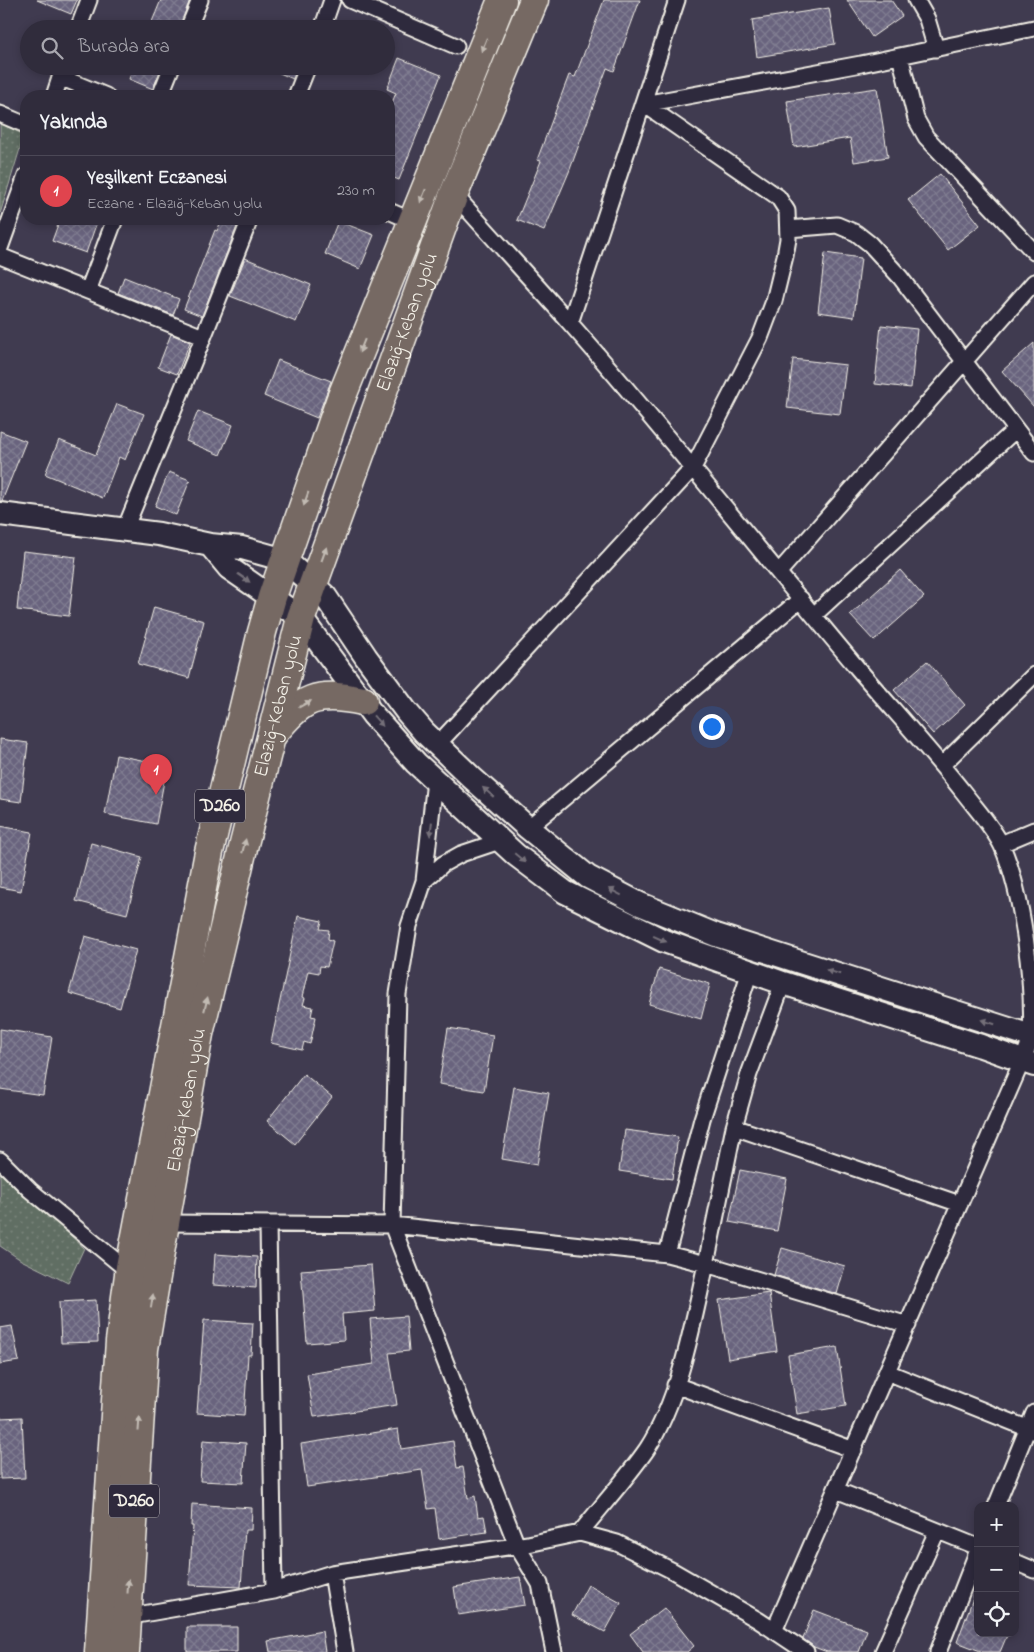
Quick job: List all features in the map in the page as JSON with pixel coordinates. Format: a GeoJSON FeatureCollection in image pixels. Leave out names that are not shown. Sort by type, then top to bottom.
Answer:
{"type":"FeatureCollection","features":[{"type":"Feature","properties":{"kind":"highway","name":"Elazığ-Keban yolu"},"geometry":{"type":"LineString","coordinates":[[99,1652],[120,1341],[130,1267],[208,852],[272,597],[340,401],[401,216],[502,0]]}},
{"type":"Feature","properties":{"kind":"highway","name":"Elazığ-Keban yolu"},"geometry":{"type":"LineString","coordinates":[[125,1652],[144,1349],[198,1034],[271,738],[301,618],[454,194],[534,0]]}},
{"type":"Feature","properties":{"kind":"highway"},"geometry":{"type":"LineString","coordinates":[[271,738],[286,718],[299,706],[309,701],[335,696],[363,701]]}},
{"type":"Feature","properties":{"kind":"main road"},"geometry":{"type":"LineString","coordinates":[[0,514],[160,534],[210,545],[242,548],[285,560],[325,596],[406,712],[437,745],[528,828],[588,877],[640,904],[716,935],[1033,1037]]}},
{"type":"Feature","properties":{"kind":"main road"},"geometry":{"type":"LineString","coordinates":[[210,545],[229,568],[301,618],[373,715],[416,763],[532,869],[565,892],[664,941],[783,983],[981,1046],[1028,1063]]}},
{"type":"Feature","properties":{"kind":"street"},"geometry":{"type":"LineString","coordinates":[[81,20],[89,0]]}},
{"type":"Feature","properties":{"kind":"street"},"geometry":{"type":"LineString","coordinates":[[192,20],[200,0]]}},
{"type":"Feature","properties":{"kind":"street"},"geometry":{"type":"LineString","coordinates":[[325,20],[332,0]]}},
{"type":"Feature","properties":{"kind":"street"},"geometry":{"type":"LineString","coordinates":[[350,0],[456,46]]}},
{"type":"Feature","properties":{"kind":"street"},"geometry":{"type":"LineString","coordinates":[[570,323],[677,0]]}},
{"type":"Feature","properties":{"kind":"street"},"geometry":{"type":"LineString","coordinates":[[916,0],[927,19],[936,49]]}},
{"type":"Feature","properties":{"kind":"street"},"geometry":{"type":"LineString","coordinates":[[644,104],[936,49],[1034,28]]}},
{"type":"Feature","properties":{"kind":"street"},"geometry":{"type":"LineString","coordinates":[[900,56],[916,119],[926,137],[1034,252]]}},
{"type":"Feature","properties":{"kind":"street"},"geometry":{"type":"LineString","coordinates":[[56,90],[61,75]]}},
{"type":"Feature","properties":{"kind":"street"},"geometry":{"type":"LineString","coordinates":[[68,75],[95,90]]}},
{"type":"Feature","properties":{"kind":"street"},"geometry":{"type":"LineString","coordinates":[[162,90],[168,75]]}},
{"type":"Feature","properties":{"kind":"street"},"geometry":{"type":"LineString","coordinates":[[298,90],[304,75]]}},
{"type":"Feature","properties":{"kind":"street"},"geometry":{"type":"LineString","coordinates":[[437,745],[693,468],[760,338],[774,301],[783,266],[788,229],[787,211],[778,197],[644,104]]}},
{"type":"Feature","properties":{"kind":"street"},"geometry":{"type":"LineString","coordinates":[[0,114],[20,123]]}},
{"type":"Feature","properties":{"kind":"street"},"geometry":{"type":"LineString","coordinates":[[0,248],[20,193]]}},
{"type":"Feature","properties":{"kind":"street"},"geometry":{"type":"LineString","coordinates":[[454,194],[570,323],[860,670],[942,765],[986,821],[1001,844],[1016,884],[1024,917],[1032,964],[1034,1003],[1033,1037],[1028,1063],[960,1204],[774,1631]]}},
{"type":"Feature","properties":{"kind":"street"},"geometry":{"type":"LineString","coordinates":[[88,291],[112,225]]}},
{"type":"Feature","properties":{"kind":"street"},"geometry":{"type":"LineString","coordinates":[[125,529],[248,225]]}},
{"type":"Feature","properties":{"kind":"street"},"geometry":{"type":"LineString","coordinates":[[788,229],[837,225],[856,233],[870,244],[900,278],[1034,454]]}},
{"type":"Feature","properties":{"kind":"street"},"geometry":{"type":"LineString","coordinates":[[0,256],[204,337]]}},
{"type":"Feature","properties":{"kind":"street"},"geometry":{"type":"LineString","coordinates":[[779,572],[1034,282]]}},
{"type":"Feature","properties":{"kind":"street"},"geometry":{"type":"LineString","coordinates":[[814,614],[1014,430]]}},
{"type":"Feature","properties":{"kind":"street"},"geometry":{"type":"LineString","coordinates":[[528,828],[801,599]]}},
{"type":"Feature","properties":{"kind":"street"},"geometry":{"type":"LineString","coordinates":[[942,765],[1034,676]]}},
{"type":"Feature","properties":{"kind":"street"},"geometry":{"type":"LineString","coordinates":[[435,780],[424,881],[409,926],[398,994],[392,1225],[517,1546],[540,1584],[554,1652]]}},
{"type":"Feature","properties":{"kind":"street"},"geometry":{"type":"LineString","coordinates":[[1001,844],[1034,830]]}},
{"type":"Feature","properties":{"kind":"street"},"geometry":{"type":"LineString","coordinates":[[424,881],[443,864],[461,854],[500,841]]}},
{"type":"Feature","properties":{"kind":"street"},"geometry":{"type":"LineString","coordinates":[[668,1254],[702,1119],[750,971]]}},
{"type":"Feature","properties":{"kind":"street"},"geometry":{"type":"LineString","coordinates":[[580,1532],[647,1448],[662,1421],[676,1385],[691,1334],[734,1126],[749,1074],[783,983]]}},
{"type":"Feature","properties":{"kind":"street"},"geometry":{"type":"LineString","coordinates":[[734,1126],[960,1204]]}},
{"type":"Feature","properties":{"kind":"street"},"geometry":{"type":"LineString","coordinates":[[0,1160],[30,1190],[120,1265],[130,1267]]}},
{"type":"Feature","properties":{"kind":"street"},"geometry":{"type":"LineString","coordinates":[[165,1223],[392,1225],[668,1254],[908,1325]]}},
{"type":"Feature","properties":{"kind":"street"},"geometry":{"type":"LineString","coordinates":[[268,1224],[274,1591]]}},
{"type":"Feature","properties":{"kind":"street"},"geometry":{"type":"LineString","coordinates":[[887,1372],[1031,1430]]}},
{"type":"Feature","properties":{"kind":"street"},"geometry":{"type":"LineString","coordinates":[[676,1385],[854,1450]]}},
{"type":"Feature","properties":{"kind":"street"},"geometry":{"type":"LineString","coordinates":[[998,1502],[1031,1430],[1034,1413]]}},
{"type":"Feature","properties":{"kind":"street"},"geometry":{"type":"LineString","coordinates":[[836,1490],[976,1547]]}},
{"type":"Feature","properties":{"kind":"street"},"geometry":{"type":"LineString","coordinates":[[883,1652],[937,1531]]}},
{"type":"Feature","properties":{"kind":"street"},"geometry":{"type":"LineString","coordinates":[[126,1617],[274,1591],[332,1573],[517,1546],[580,1532],[618,1542],[673,1571],[758,1620],[806,1652]]}},
{"type":"Feature","properties":{"kind":"street"},"geometry":{"type":"LineString","coordinates":[[938,1652],[974,1558]]}},
{"type":"Feature","properties":{"kind":"street"},"geometry":{"type":"LineString","coordinates":[[1019,1564],[1034,1570]]}},
{"type":"Feature","properties":{"kind":"street"},"geometry":{"type":"LineString","coordinates":[[332,1573],[345,1652]]}},
{"type":"Feature","properties":{"kind":"green space"},"geometry":{"type":"Polygon","coordinates":[[[0,123],[20,133],[20,149],[0,214],[0,123]]]}},
{"type":"Feature","properties":{"kind":"green space"},"geometry":{"type":"Polygon","coordinates":[[[0,1170],[84,1248],[68,1283],[21,1260],[0,1246],[0,1170]]]}},
{"type":"Feature","properties":{"kind":"building"},"geometry":{"type":"Polygon","coordinates":[[[37,0],[77,0],[71,14],[37,0]]]}},
{"type":"Feature","properties":{"kind":"building"},"geometry":{"type":"Polygon","coordinates":[[[161,0],[190,0],[182,20],[153,20],[161,0]]]}},
{"type":"Feature","properties":{"kind":"building"},"geometry":{"type":"Polygon","coordinates":[[[604,0],[640,0],[614,71],[607,68],[569,172],[544,231],[517,220],[541,161],[537,160],[569,75],[575,77],[604,0]]]}},
{"type":"Feature","properties":{"kind":"building"},"geometry":{"type":"Polygon","coordinates":[[[847,0],[891,0],[902,16],[872,37],[847,0]]]}},
{"type":"Feature","properties":{"kind":"building"},"geometry":{"type":"Polygon","coordinates":[[[829,8],[835,44],[757,57],[752,20],[829,8]]]}},
{"type":"Feature","properties":{"kind":"building"},"geometry":{"type":"Polygon","coordinates":[[[399,58],[441,75],[399,180],[395,178],[396,93],[395,90],[387,89],[392,75],[395,75],[395,68],[399,58]]]}},
{"type":"Feature","properties":{"kind":"building"},"geometry":{"type":"Polygon","coordinates":[[[131,75],[158,75],[153,89],[129,79],[131,75]]]}},
{"type":"Feature","properties":{"kind":"building"},"geometry":{"type":"Polygon","coordinates":[[[284,75],[295,75],[293,79],[284,75]]]}},
{"type":"Feature","properties":{"kind":"building"},"geometry":{"type":"Polygon","coordinates":[[[877,88],[888,157],[854,162],[850,138],[794,147],[787,101],[877,88]]]}},
{"type":"Feature","properties":{"kind":"building"},"geometry":{"type":"Polygon","coordinates":[[[940,174],[980,225],[948,250],[908,200],[940,174]]]}},
{"type":"Feature","properties":{"kind":"building"},"geometry":{"type":"Polygon","coordinates":[[[58,225],[96,225],[86,253],[52,241],[58,225]]]}},
{"type":"Feature","properties":{"kind":"building"},"geometry":{"type":"Polygon","coordinates":[[[220,225],[238,225],[202,316],[184,309],[215,230],[217,231],[220,225]]]}},
{"type":"Feature","properties":{"kind":"building"},"geometry":{"type":"Polygon","coordinates":[[[336,225],[348,225],[374,235],[360,269],[325,254],[336,225]]]}},
{"type":"Feature","properties":{"kind":"building"},"geometry":{"type":"Polygon","coordinates":[[[825,253],[861,258],[854,317],[818,312],[825,253]]]}},
{"type":"Feature","properties":{"kind":"building"},"geometry":{"type":"Polygon","coordinates":[[[245,258],[311,285],[296,322],[230,296],[245,258]]]}},
{"type":"Feature","properties":{"kind":"building"},"geometry":{"type":"Polygon","coordinates":[[[124,277],[179,299],[173,315],[118,293],[124,277]]]}},
{"type":"Feature","properties":{"kind":"building"},"geometry":{"type":"Polygon","coordinates":[[[881,325],[917,329],[911,388],[875,384],[881,325]]]}},
{"type":"Feature","properties":{"kind":"building"},"geometry":{"type":"Polygon","coordinates":[[[171,334],[190,342],[177,374],[158,367],[171,334]]]}},
{"type":"Feature","properties":{"kind":"building"},"geometry":{"type":"Polygon","coordinates":[[[1034,343],[1034,407],[1002,371],[1034,343]]]}},
{"type":"Feature","properties":{"kind":"building"},"geometry":{"type":"Polygon","coordinates":[[[793,359],[846,365],[840,414],[787,408],[793,359]]]}},
{"type":"Feature","properties":{"kind":"building"},"geometry":{"type":"Polygon","coordinates":[[[278,360],[331,381],[317,418],[264,396],[278,360]]]}},
{"type":"Feature","properties":{"kind":"building"},"geometry":{"type":"Polygon","coordinates":[[[117,404],[144,414],[125,460],[119,457],[103,498],[45,474],[59,440],[96,455],[117,404]]]}},
{"type":"Feature","properties":{"kind":"building"},"geometry":{"type":"Polygon","coordinates":[[[198,411],[233,425],[220,455],[186,441],[198,411]]]}},
{"type":"Feature","properties":{"kind":"building"},"geometry":{"type":"Polygon","coordinates":[[[0,431],[26,441],[2,501],[0,501],[0,431]]]}},
{"type":"Feature","properties":{"kind":"building"},"geometry":{"type":"Polygon","coordinates":[[[169,472],[190,480],[176,515],[155,506],[169,472]]]}},
{"type":"Feature","properties":{"kind":"building"},"geometry":{"type":"Polygon","coordinates":[[[23,551],[76,557],[69,616],[17,610],[23,551]]]}},
{"type":"Feature","properties":{"kind":"building"},"geometry":{"type":"Polygon","coordinates":[[[900,570],[924,597],[874,641],[850,615],[900,570]]]}},
{"type":"Feature","properties":{"kind":"building"},"geometry":{"type":"Polygon","coordinates":[[[154,607],[204,621],[189,678],[138,664],[154,607]]]}},
{"type":"Feature","properties":{"kind":"building"},"geometry":{"type":"Polygon","coordinates":[[[927,661],[965,705],[933,734],[894,690],[927,661]]]}},
{"type":"Feature","properties":{"kind":"building"},"geometry":{"type":"Polygon","coordinates":[[[0,739],[28,743],[21,802],[0,799],[0,739]]]}},
{"type":"Feature","properties":{"kind":"building"},"geometry":{"type":"Polygon","coordinates":[[[116,755],[167,765],[156,824],[105,814],[116,755]]]}},
{"type":"Feature","properties":{"kind":"building"},"geometry":{"type":"Polygon","coordinates":[[[0,826],[32,832],[21,891],[0,887],[0,826]]]}},
{"type":"Feature","properties":{"kind":"building"},"geometry":{"type":"Polygon","coordinates":[[[91,843],[142,857],[127,914],[76,901],[91,843]]]}},
{"type":"Feature","properties":{"kind":"building"},"geometry":{"type":"Polygon","coordinates":[[[298,916],[322,921],[320,929],[329,930],[328,939],[333,941],[327,967],[320,966],[319,973],[308,971],[302,997],[305,998],[303,1005],[313,1007],[311,1016],[316,1017],[310,1044],[304,1042],[302,1050],[271,1043],[298,916]]]}},
{"type":"Feature","properties":{"kind":"building"},"geometry":{"type":"Polygon","coordinates":[[[85,936],[136,950],[120,1008],[69,993],[85,936]]]}},
{"type":"Feature","properties":{"kind":"building"},"geometry":{"type":"Polygon","coordinates":[[[659,969],[710,984],[701,1019],[649,1004],[659,969]]]}},
{"type":"Feature","properties":{"kind":"building"},"geometry":{"type":"Polygon","coordinates":[[[448,1028],[493,1035],[484,1091],[439,1084],[448,1028]]]}},
{"type":"Feature","properties":{"kind":"building"},"geometry":{"type":"Polygon","coordinates":[[[0,1029],[52,1037],[43,1095],[0,1089],[0,1029]]]}},
{"type":"Feature","properties":{"kind":"building"},"geometry":{"type":"Polygon","coordinates":[[[304,1074],[332,1097],[295,1144],[267,1121],[304,1074]]]}},
{"type":"Feature","properties":{"kind":"building"},"geometry":{"type":"Polygon","coordinates":[[[514,1087],[549,1093],[537,1165],[502,1159],[514,1087]]]}},
{"type":"Feature","properties":{"kind":"building"},"geometry":{"type":"Polygon","coordinates":[[[625,1130],[678,1137],[672,1179],[619,1171],[625,1130]]]}},
{"type":"Feature","properties":{"kind":"building"},"geometry":{"type":"Polygon","coordinates":[[[740,1170],[787,1179],[777,1231],[729,1222],[740,1170]]]}},
{"type":"Feature","properties":{"kind":"building"},"geometry":{"type":"Polygon","coordinates":[[[782,1248],[845,1266],[837,1294],[774,1275],[782,1248]]]}},
{"type":"Feature","properties":{"kind":"building"},"geometry":{"type":"Polygon","coordinates":[[[215,1254],[257,1257],[256,1288],[213,1285],[215,1254]]]}},
{"type":"Feature","properties":{"kind":"building"},"geometry":{"type":"Polygon","coordinates":[[[371,1265],[375,1311],[342,1314],[344,1340],[307,1343],[301,1270],[371,1265]]]}},
{"type":"Feature","properties":{"kind":"building"},"geometry":{"type":"Polygon","coordinates":[[[769,1293],[777,1351],[728,1359],[719,1300],[769,1293]]]}},
{"type":"Feature","properties":{"kind":"building"},"geometry":{"type":"Polygon","coordinates":[[[96,1300],[98,1342],[61,1343],[59,1302],[96,1300]]]}},
{"type":"Feature","properties":{"kind":"building"},"geometry":{"type":"Polygon","coordinates":[[[406,1316],[409,1351],[389,1353],[397,1405],[314,1417],[307,1374],[374,1364],[370,1319],[406,1316]]]}},
{"type":"Feature","properties":{"kind":"building"},"geometry":{"type":"Polygon","coordinates":[[[204,1320],[253,1323],[251,1355],[248,1355],[244,1416],[197,1413],[204,1320]]]}},
{"type":"Feature","properties":{"kind":"building"},"geometry":{"type":"Polygon","coordinates":[[[12,1326],[19,1361],[0,1364],[0,1328],[12,1326]]]}},
{"type":"Feature","properties":{"kind":"building"},"geometry":{"type":"Polygon","coordinates":[[[837,1347],[846,1406],[797,1414],[788,1355],[837,1347]]]}},
{"type":"Feature","properties":{"kind":"building"},"geometry":{"type":"Polygon","coordinates":[[[22,1417],[25,1478],[0,1479],[0,1418],[22,1417]]]}},
{"type":"Feature","properties":{"kind":"building"},"geometry":{"type":"Polygon","coordinates":[[[398,1429],[401,1449],[453,1441],[457,1468],[463,1467],[468,1498],[475,1496],[478,1517],[484,1516],[487,1532],[439,1539],[435,1508],[428,1509],[422,1470],[307,1487],[301,1444],[398,1429]]]}},
{"type":"Feature","properties":{"kind":"building"},"geometry":{"type":"Polygon","coordinates":[[[203,1440],[246,1443],[243,1483],[200,1481],[203,1440]]]}},
{"type":"Feature","properties":{"kind":"building"},"geometry":{"type":"Polygon","coordinates":[[[192,1504],[252,1508],[251,1530],[245,1530],[241,1587],[189,1585],[193,1526],[191,1526],[192,1504]]]}},
{"type":"Feature","properties":{"kind":"building"},"geometry":{"type":"Polygon","coordinates":[[[520,1577],[525,1605],[458,1615],[454,1587],[520,1577]]]}},
{"type":"Feature","properties":{"kind":"building"},"geometry":{"type":"Polygon","coordinates":[[[588,1585],[621,1603],[605,1632],[572,1615],[588,1585]]]}},
{"type":"Feature","properties":{"kind":"building"},"geometry":{"type":"Polygon","coordinates":[[[974,1595],[974,1637],[1006,1637],[1000,1652],[983,1652],[957,1642],[974,1595]]]}},
{"type":"Feature","properties":{"kind":"building"},"geometry":{"type":"Polygon","coordinates":[[[664,1608],[694,1646],[687,1652],[643,1652],[630,1634],[664,1608]]]}},
{"type":"Feature","properties":{"kind":"building"},"geometry":{"type":"Polygon","coordinates":[[[814,1610],[867,1630],[859,1652],[827,1652],[814,1647],[803,1639],[814,1610]]]}},
{"type":"Feature","properties":{"kind":"building"},"geometry":{"type":"Polygon","coordinates":[[[187,1627],[237,1627],[237,1652],[187,1652],[187,1627]]]}},
{"type":"Feature","properties":{"kind":"building"},"geometry":{"type":"Polygon","coordinates":[[[322,1631],[325,1652],[270,1652],[268,1641],[322,1631]]]}},
{"type":"Feature","properties":{"kind":"place","name":"Yeşilkent Eczanesi"},"geometry":{"type":"Point","coordinates":[156,795]}}]}
